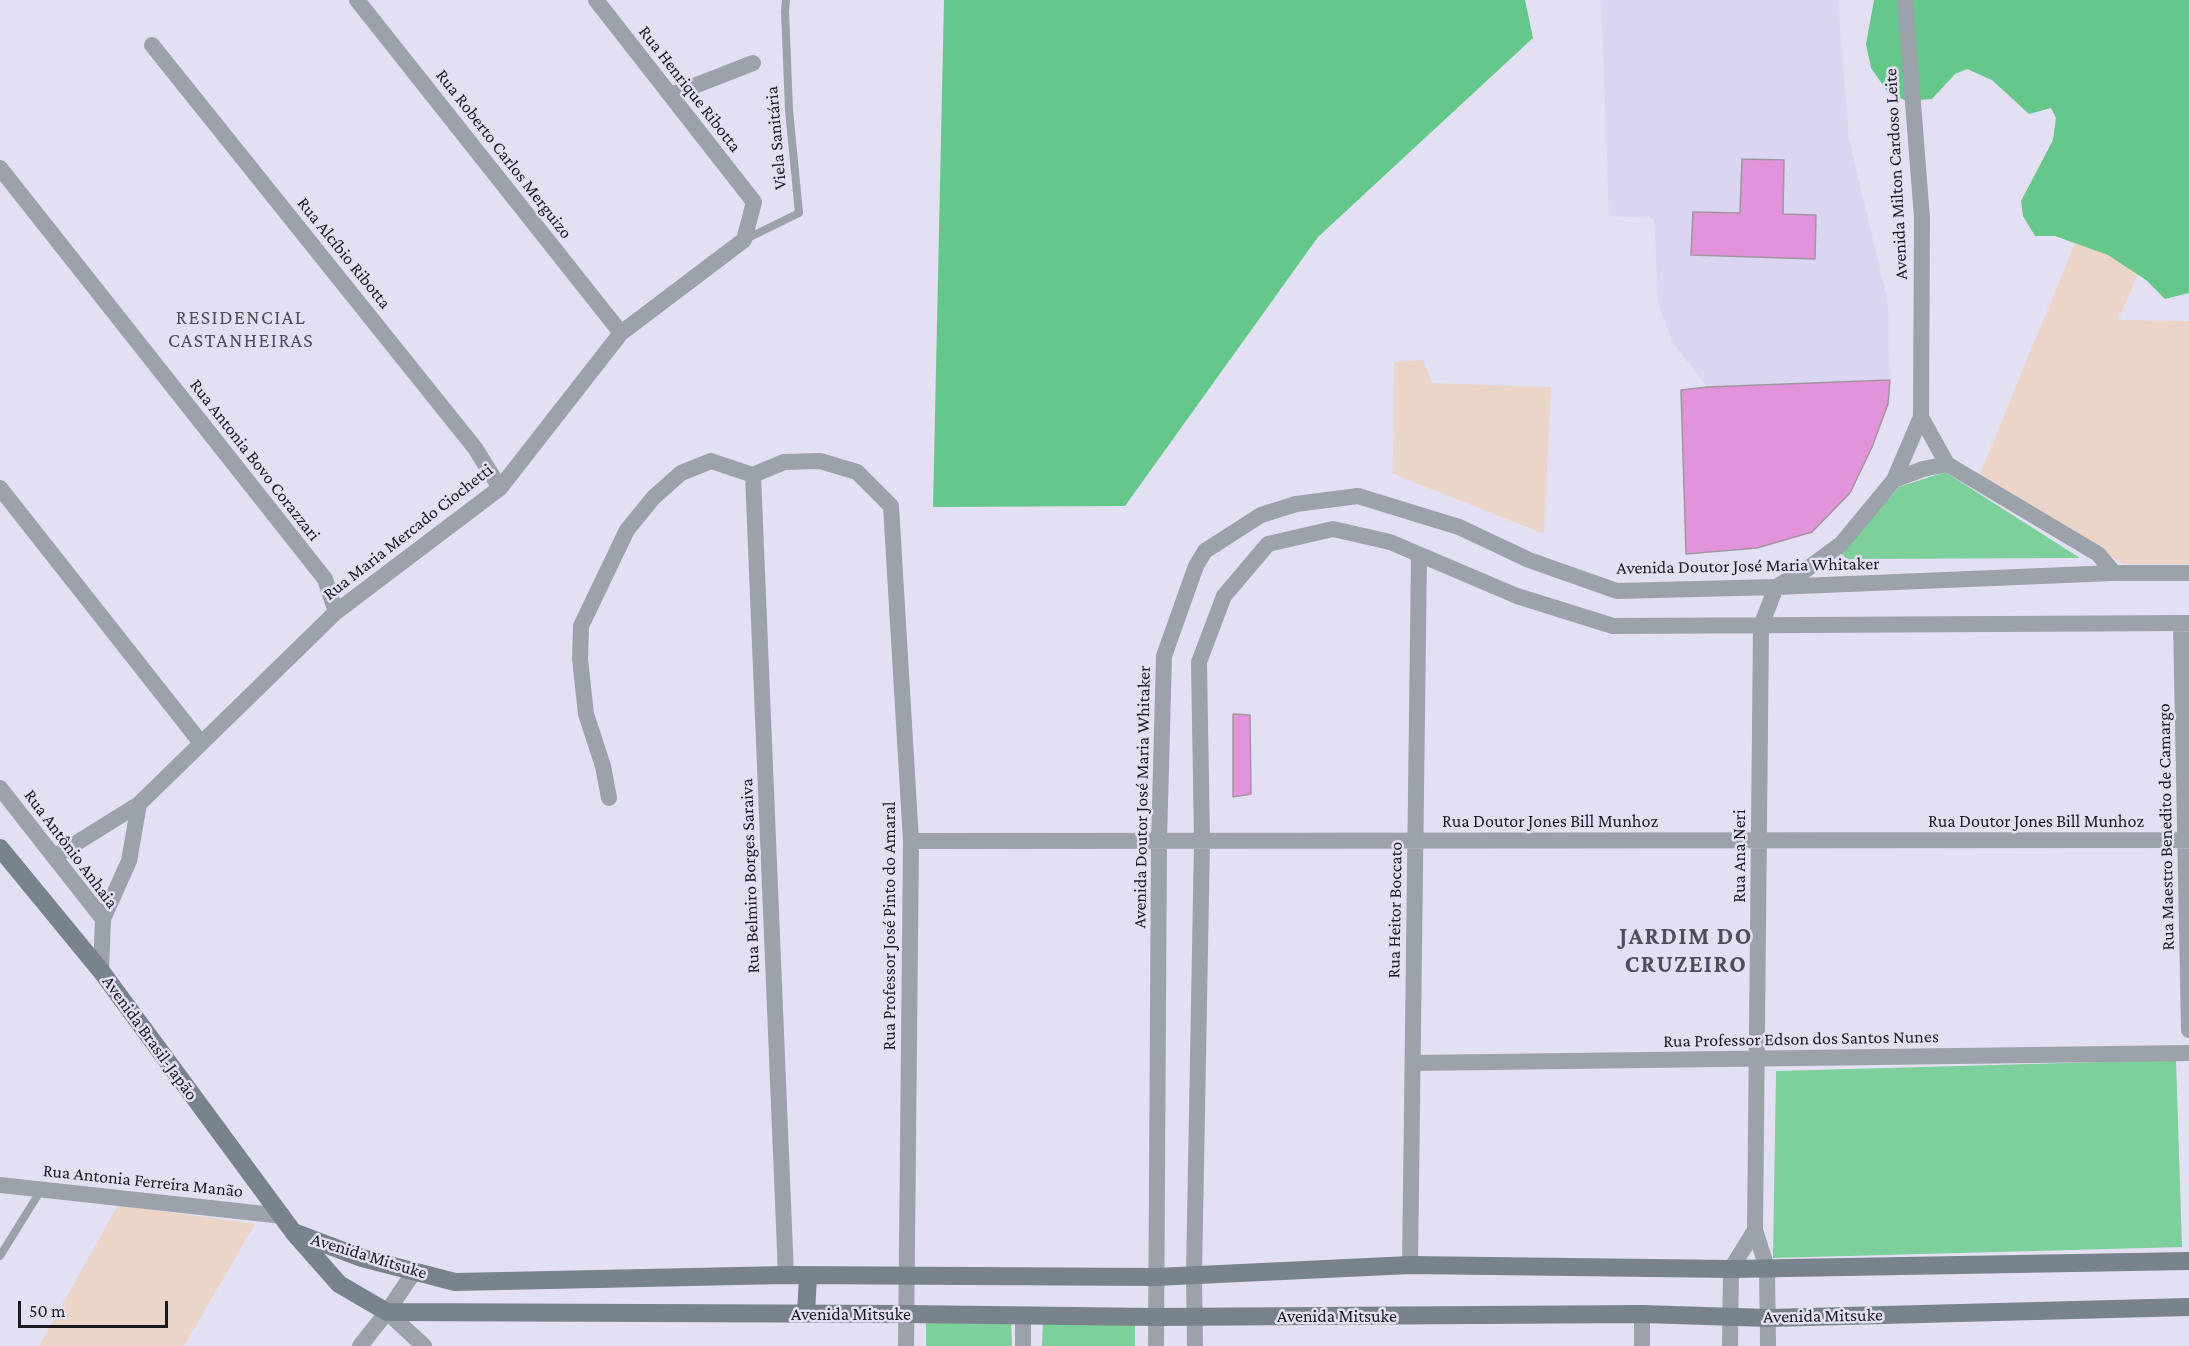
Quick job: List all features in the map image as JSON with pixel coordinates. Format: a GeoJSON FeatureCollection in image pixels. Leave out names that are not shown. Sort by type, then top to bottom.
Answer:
{"type":"FeatureCollection","features":[{"type":"Feature","properties":{"kind":"main road","name":"Avenida Brasil-Japão"},"geometry":{"type":"LineString","coordinates":[[0,848],[101,971],[294,1233]]}},
{"type":"Feature","properties":{"kind":"main road","name":"Avenida Mitsuke"},"geometry":{"type":"LineString","coordinates":[[294,1233],[362,1258],[455,1282],[786,1275],[1156,1277],[1410,1265],[1731,1269],[2189,1261]]}},
{"type":"Feature","properties":{"kind":"main road","name":"Avenida Mitsuke"},"geometry":{"type":"LineString","coordinates":[[294,1233],[339,1284],[387,1312],[1156,1317],[1642,1314],[1769,1318],[2189,1307]]}},
{"type":"Feature","properties":{"kind":"main road"},"geometry":{"type":"LineString","coordinates":[[806,1313],[808,1275]]}},
{"type":"Feature","properties":{"kind":"street","name":"Rua Roberto Carlos Merguizo"},"geometry":{"type":"LineString","coordinates":[[357,0],[621,333]]}},
{"type":"Feature","properties":{"kind":"street","name":"Rua Henrique Ribotta"},"geometry":{"type":"LineString","coordinates":[[596,0],[754,202],[744,240]]}},
{"type":"Feature","properties":{"kind":"street","name":"Avenida Milton Cardoso Leite"},"geometry":{"type":"LineString","coordinates":[[1776,587],[1807,569],[1841,544],[1894,480],[1922,417],[1922,218],[1905,0]]}},
{"type":"Feature","properties":{"kind":"street","name":"Rua Alcíbio Ribotta"},"geometry":{"type":"LineString","coordinates":[[152,45],[475,448],[500,488]]}},
{"type":"Feature","properties":{"kind":"street"},"geometry":{"type":"LineString","coordinates":[[671,95],[753,63]]}},
{"type":"Feature","properties":{"kind":"street","name":"Rua Antonia Bovo Corazzari"},"geometry":{"type":"LineString","coordinates":[[0,168],[325,579],[336,612]]}},
{"type":"Feature","properties":{"kind":"street","name":"Rua Maria Mercado Ciochetti"},"geometry":{"type":"LineString","coordinates":[[54,857],[139,804],[336,612],[500,488],[621,333],[744,240]]}},
{"type":"Feature","properties":{"kind":"street","name":"Avenida Milton Cardoso Leite"},"geometry":{"type":"LineString","coordinates":[[1894,480],[1923,469],[1947,464],[1922,417]]}},
{"type":"Feature","properties":{"kind":"street"},"geometry":{"type":"LineString","coordinates":[[609,798],[603,766],[586,714],[580,659],[581,626],[627,530],[653,498],[681,473],[711,461],[753,475]]}},
{"type":"Feature","properties":{"kind":"street","name":"Rua Professor José Pinto do Amaral"},"geometry":{"type":"LineString","coordinates":[[753,475],[784,462],[820,461],[857,472],[891,506],[911,841],[906,1346]]}},
{"type":"Feature","properties":{"kind":"street"},"geometry":{"type":"LineString","coordinates":[[1947,464],[2098,554],[2114,573]]}},
{"type":"Feature","properties":{"kind":"street","name":"Rua Belmiro Borges Saraiva"},"geometry":{"type":"LineString","coordinates":[[753,475],[786,1275]]}},
{"type":"Feature","properties":{"kind":"street"},"geometry":{"type":"LineString","coordinates":[[0,488],[201,743]]}},
{"type":"Feature","properties":{"kind":"street","name":"Avenida Doutor José Maria Whitaker"},"geometry":{"type":"LineString","coordinates":[[1156,1346],[1159,841],[1164,656],[1196,566],[1205,551],[1261,515],[1296,504],[1358,496],[1459,527],[1529,560],[1617,591],[2114,573],[2189,573]]}},
{"type":"Feature","properties":{"kind":"street"},"geometry":{"type":"LineString","coordinates":[[1195,1346],[1194,1275],[1202,841],[1199,662],[1224,596],[1268,544],[1333,529],[1390,542],[1517,596],[1613,627],[2185,623]]}},
{"type":"Feature","properties":{"kind":"street","name":"Rua Heitor Boccato"},"geometry":{"type":"LineString","coordinates":[[1410,1265],[1419,555]]}},
{"type":"Feature","properties":{"kind":"street"},"geometry":{"type":"LineString","coordinates":[[1761,626],[1776,587]]}},
{"type":"Feature","properties":{"kind":"street","name":"Rua Maestro Benedito de Camargo"},"geometry":{"type":"LineString","coordinates":[[2185,623],[2189,1030]]}},
{"type":"Feature","properties":{"kind":"street","name":"Rua Ana Neri"},"geometry":{"type":"LineString","coordinates":[[1761,626],[1755,1230],[1767,1268],[1768,1346]]}},
{"type":"Feature","properties":{"kind":"street","name":"Rua Antônio Anhaia"},"geometry":{"type":"LineString","coordinates":[[0,788],[103,919],[101,971]]}},
{"type":"Feature","properties":{"kind":"street"},"geometry":{"type":"LineString","coordinates":[[103,919],[129,861],[139,804]]}},
{"type":"Feature","properties":{"kind":"street","name":"Rua Doutor Jones Bill Munhoz"},"geometry":{"type":"LineString","coordinates":[[911,841],[2187,840]]}},
{"type":"Feature","properties":{"kind":"street","name":"Rua Professor Edson dos Santos Nunes"},"geometry":{"type":"LineString","coordinates":[[1413,1063],[2189,1053]]}},
{"type":"Feature","properties":{"kind":"street","name":"Rua Antonia Ferreira Manão"},"geometry":{"type":"LineString","coordinates":[[0,1185],[283,1216]]}},
{"type":"Feature","properties":{"kind":"street"},"geometry":{"type":"LineString","coordinates":[[1730,1346],[1731,1269],[1755,1230]]}},
{"type":"Feature","properties":{"kind":"street"},"geometry":{"type":"LineString","coordinates":[[360,1346],[414,1272]]}},
{"type":"Feature","properties":{"kind":"street"},"geometry":{"type":"LineString","coordinates":[[387,1312],[424,1346]]}},
{"type":"Feature","properties":{"kind":"street"},"geometry":{"type":"LineString","coordinates":[[1642,1314],[1642,1346]]}},
{"type":"Feature","properties":{"kind":"street"},"geometry":{"type":"LineString","coordinates":[[1023,1315],[1023,1346]]}},
{"type":"Feature","properties":{"kind":"lane","name":"Viela Sanitária"},"geometry":{"type":"LineString","coordinates":[[744,240],[798,213],[789,110],[784,11],[786,0]]}},
{"type":"Feature","properties":{"kind":"lane"},"geometry":{"type":"LineString","coordinates":[[0,1256],[41,1189]]}},
{"type":"Feature","properties":{"kind":"shaded area"},"geometry":{"type":"Polygon","coordinates":[[[1601,0],[1838,0],[1849,139],[1888,302],[1890,380],[1707,387],[1673,343],[1658,304],[1654,218],[1609,216],[1601,0]]]}},
{"type":"Feature","properties":{"kind":"shaded area"},"geometry":{"type":"Polygon","coordinates":[[[2078,236],[2142,265],[2118,320],[2189,321],[2189,564],[2123,564],[1979,476],[2078,236]]]}},
{"type":"Feature","properties":{"kind":"shaded area"},"geometry":{"type":"Polygon","coordinates":[[[1423,360],[1432,383],[1551,387],[1544,534],[1393,474],[1394,362],[1423,360]]]}},
{"type":"Feature","properties":{"kind":"shaded area"},"geometry":{"type":"Polygon","coordinates":[[[118,1205],[255,1224],[184,1346],[39,1346],[118,1205]]]}},
{"type":"Feature","properties":{"kind":"green space"},"geometry":{"type":"Polygon","coordinates":[[[944,0],[1525,0],[1533,38],[1318,237],[1125,506],[933,507],[944,0]]]}},
{"type":"Feature","properties":{"kind":"green space"},"geometry":{"type":"Polygon","coordinates":[[[1874,0],[2189,0],[2189,293],[2165,299],[2146,280],[2108,255],[2055,236],[2035,236],[2023,216],[2021,201],[2053,140],[2056,118],[2051,108],[2029,114],[1992,80],[1967,69],[1955,74],[1932,99],[1906,101],[1887,91],[1871,68],[1866,44],[1874,0]]]}},
{"type":"Feature","properties":{"kind":"green space"},"geometry":{"type":"Polygon","coordinates":[[[1945,472],[2080,558],[1848,559],[1840,553],[1899,487],[1945,472]]]}},
{"type":"Feature","properties":{"kind":"green space"},"geometry":{"type":"Polygon","coordinates":[[[2176,1060],[2182,1247],[1773,1258],[1776,1071],[2176,1060]]]}},
{"type":"Feature","properties":{"kind":"green space"},"geometry":{"type":"Polygon","coordinates":[[[1011,1317],[1012,1346],[926,1346],[926,1318],[1011,1317]]]}},
{"type":"Feature","properties":{"kind":"green space"},"geometry":{"type":"Polygon","coordinates":[[[1043,1320],[1135,1322],[1135,1346],[1042,1346],[1043,1320]]]}},
{"type":"Feature","properties":{"kind":"building"},"geometry":{"type":"Polygon","coordinates":[[[1742,159],[1784,160],[1783,214],[1816,215],[1815,259],[1691,255],[1693,212],[1740,213],[1742,159]]]}},
{"type":"Feature","properties":{"kind":"building"},"geometry":{"type":"Polygon","coordinates":[[[1890,380],[1888,404],[1872,447],[1850,493],[1812,532],[1757,548],[1686,554],[1681,390],[1890,380]]]}},
{"type":"Feature","properties":{"kind":"building"},"geometry":{"type":"Polygon","coordinates":[[[1233,714],[1250,715],[1251,794],[1233,797],[1233,714]]]}},
{"type":"Feature","properties":{"kind":"district","name":"RESIDENCIAL CASTANHEIRAS"},"geometry":{"type":"Point","coordinates":[241,330]}},
{"type":"Feature","properties":{"kind":"district","name":"JARDIM DO CRUZEIRO"},"geometry":{"type":"Point","coordinates":[1686,951]}}]}
